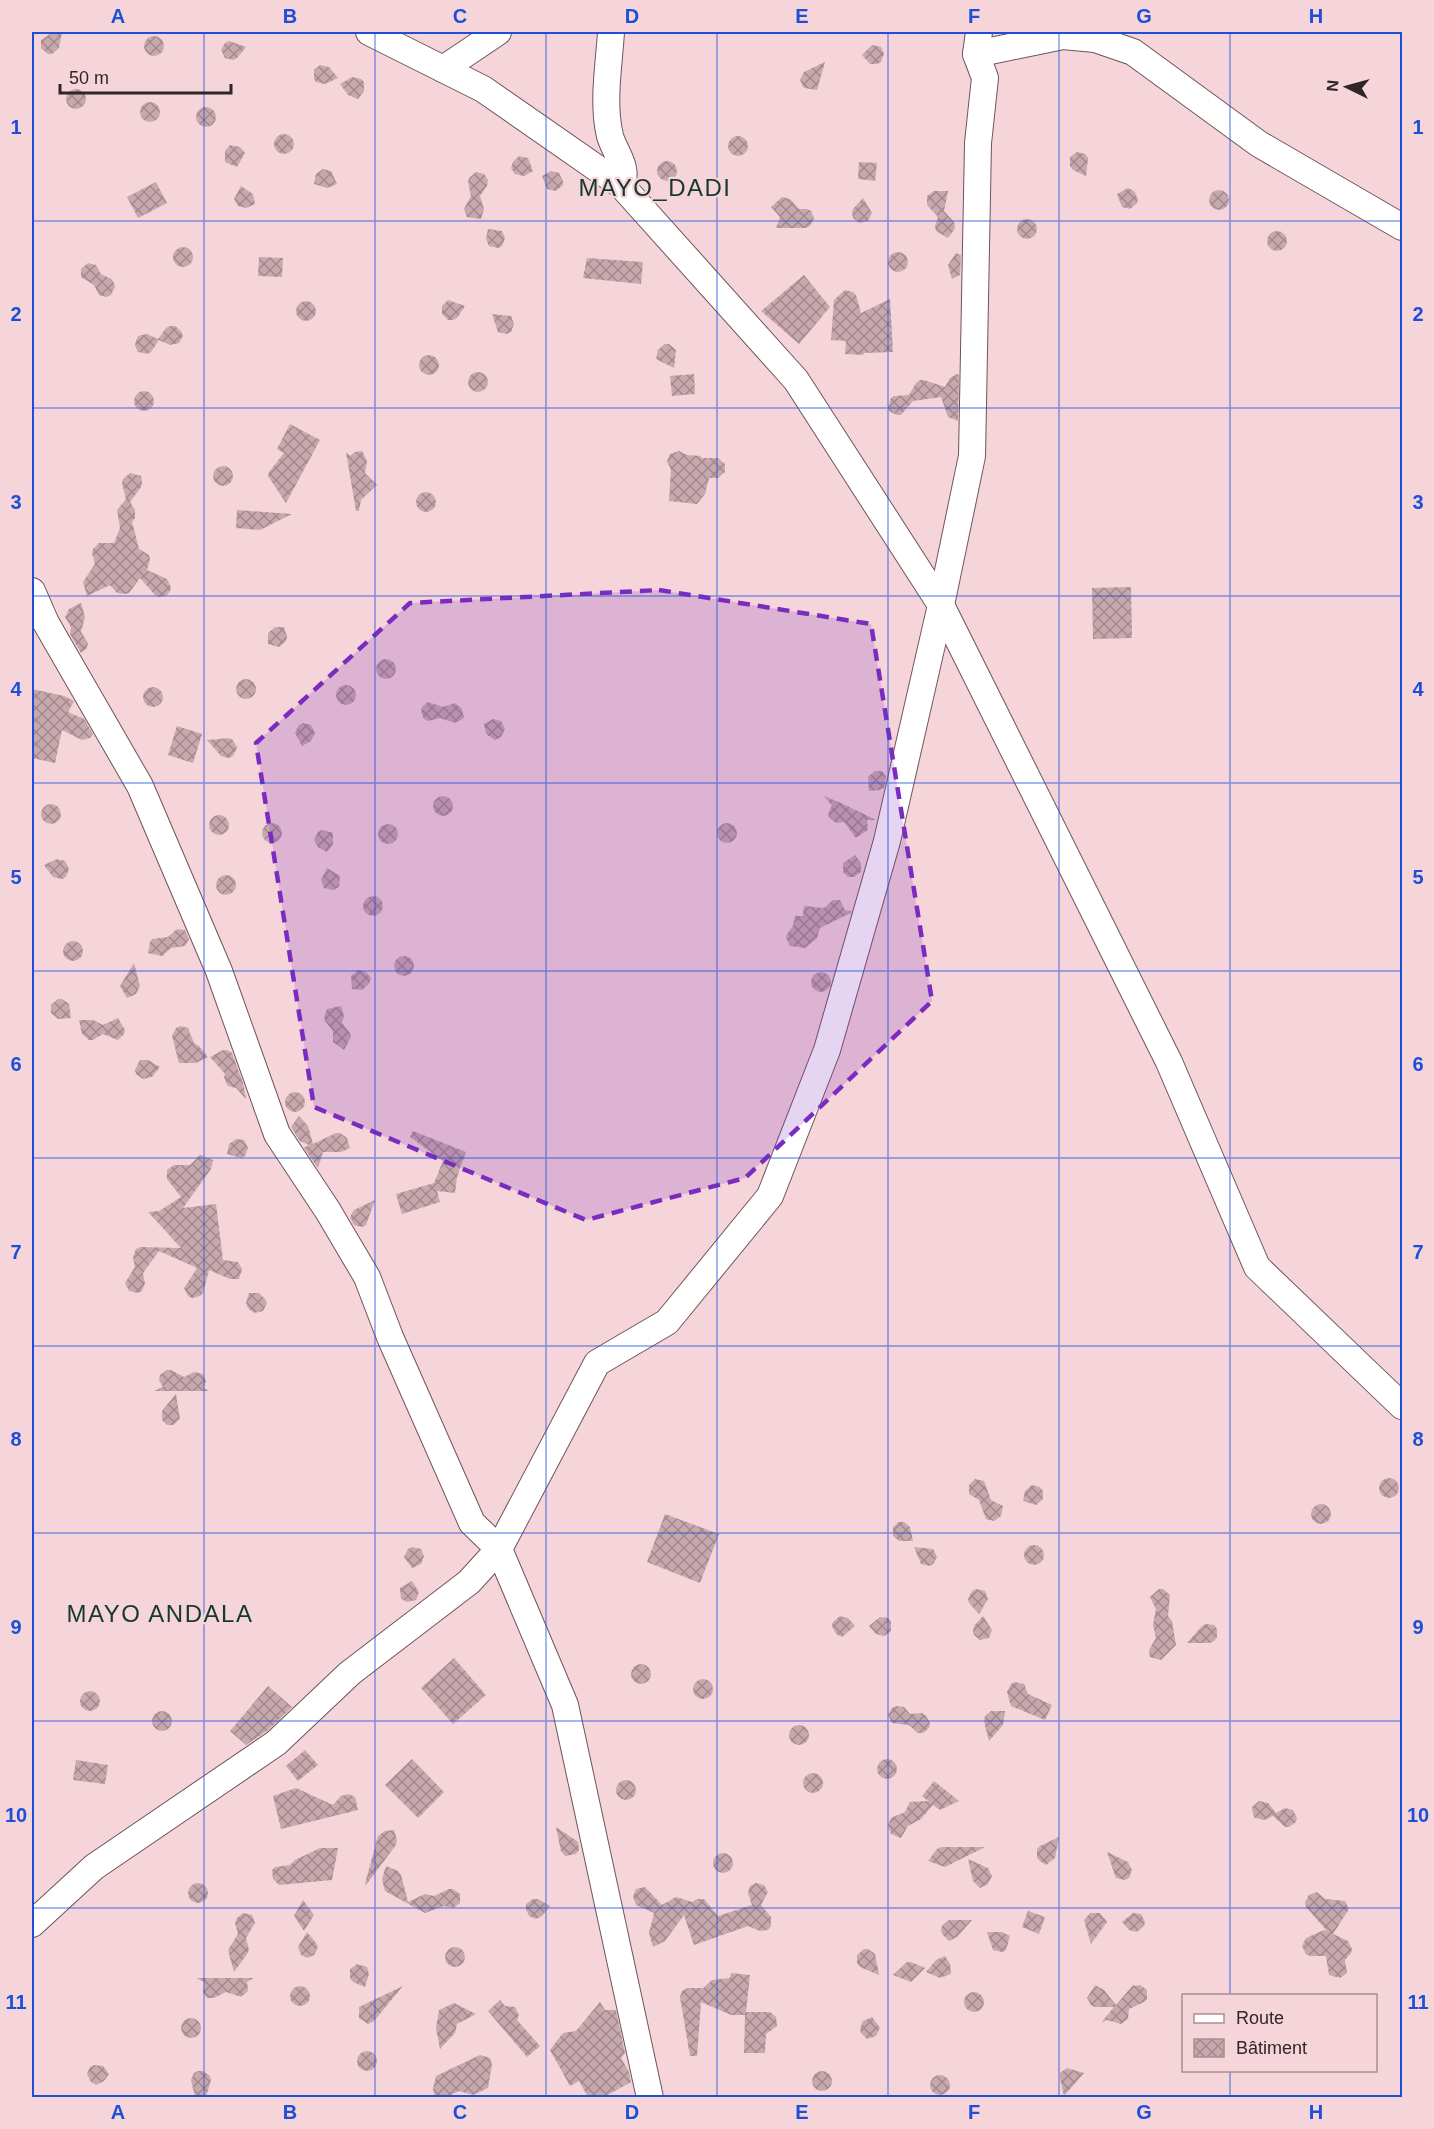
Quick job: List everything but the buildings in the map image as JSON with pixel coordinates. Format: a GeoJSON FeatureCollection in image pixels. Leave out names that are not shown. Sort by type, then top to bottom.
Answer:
{"type":"FeatureCollection","features":[{"type":"Feature","properties":{"kind":"street"},"geometry":{"type":"LineString","coordinates":[[369,32],[483,89],[621,185],[796,380],[941,605],[1168,1062],[1257,1267],[1402,1406]]}},
{"type":"Feature","properties":{"kind":"street"},"geometry":{"type":"LineString","coordinates":[[443,69],[498,32]]}},
{"type":"Feature","properties":{"kind":"street"},"geometry":{"type":"LineString","coordinates":[[611,32],[607,103],[610,138],[623,168],[624,179],[621,185]]}},
{"type":"Feature","properties":{"kind":"street"},"geometry":{"type":"LineString","coordinates":[[32,1924],[93,1867],[276,1743],[350,1673],[469,1582],[499,1549],[597,1363],[667,1323],[770,1196],[827,1050],[887,841],[941,605],[972,456],[978,143],[985,78],[978,43],[1063,36],[1095,39],[1133,52],[1259,144],[1402,227]]}},
{"type":"Feature","properties":{"kind":"street"},"geometry":{"type":"LineString","coordinates":[[32,591],[46,622],[141,786],[219,971],[277,1134],[328,1210],[367,1277],[390,1337],[472,1523],[499,1549],[565,1706],[650,2097]]}},
{"type":"Feature","properties":{"kind":"highlighted area"},"geometry":{"type":"Polygon","coordinates":[[[659,590],[871,624],[932,1001],[745,1178],[586,1220],[314,1107],[256,743],[410,603],[659,590]]]}},
{"type":"Feature","properties":{"kind":"district","name":"MAYO_DADI"},"geometry":{"type":"Point","coordinates":[655,188]}},
{"type":"Feature","properties":{"kind":"district","name":"MAYO ANDALA"},"geometry":{"type":"Point","coordinates":[160,1614]}}]}
